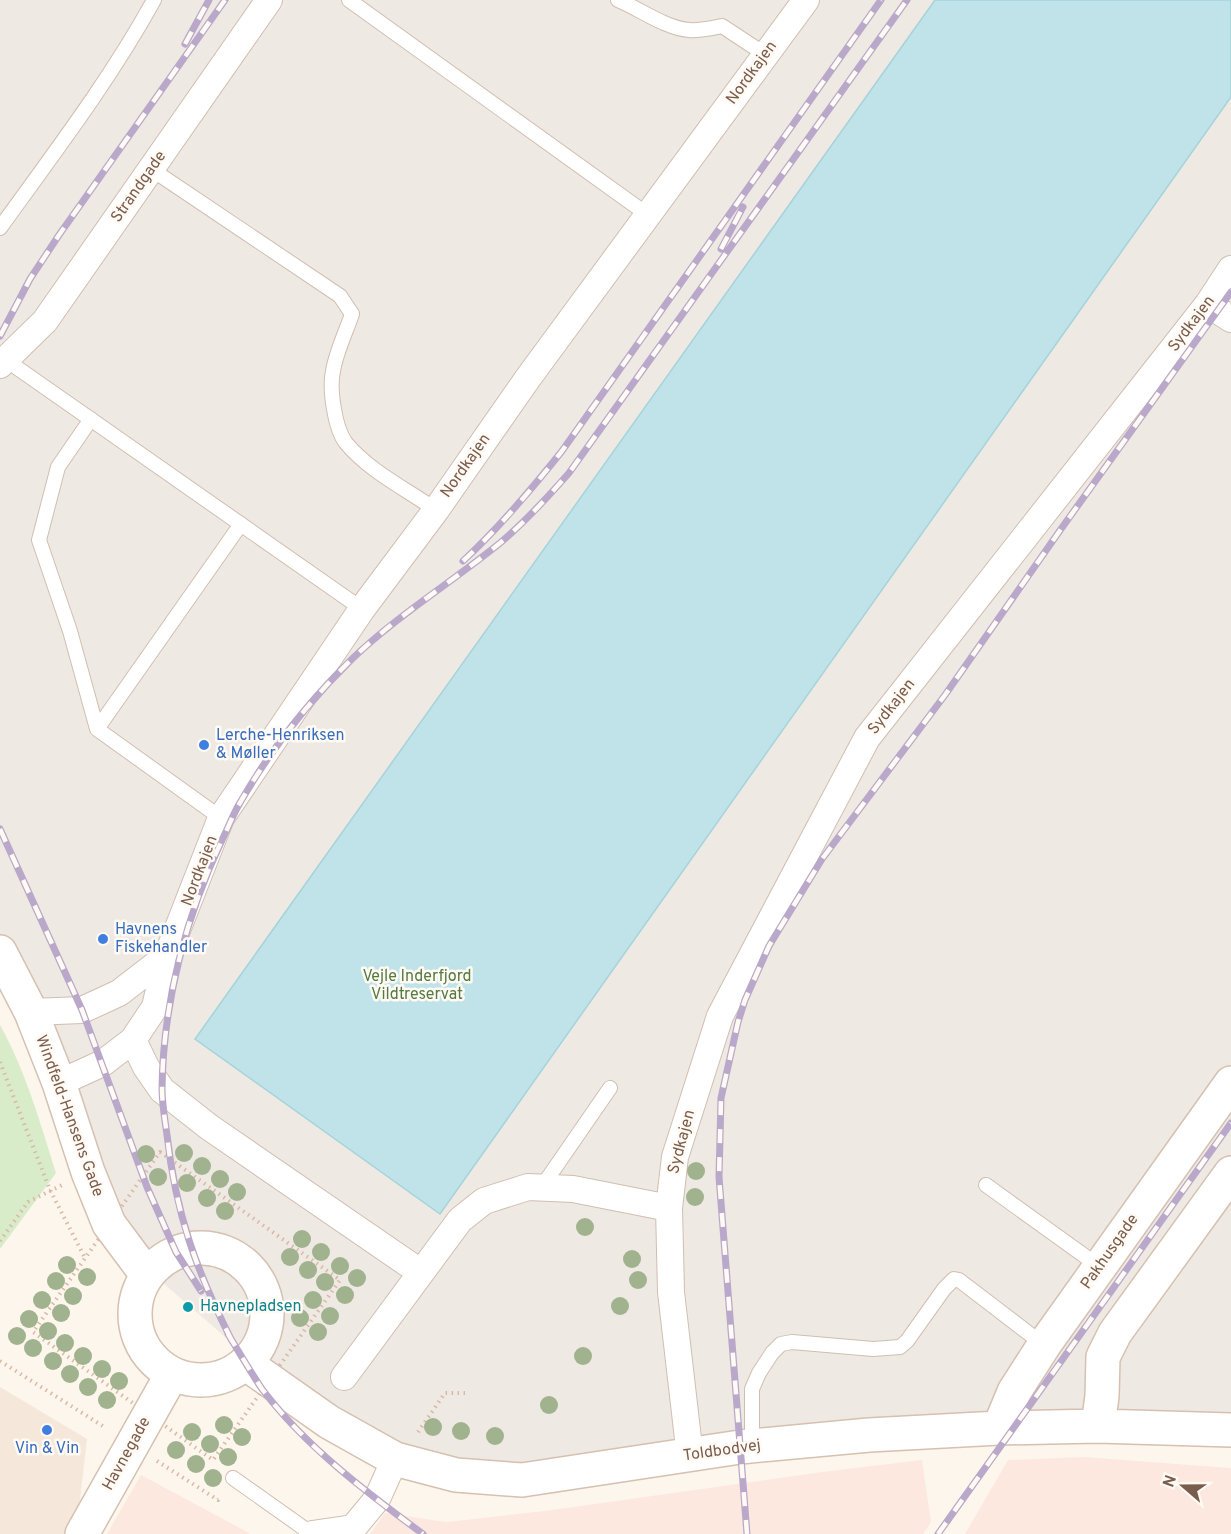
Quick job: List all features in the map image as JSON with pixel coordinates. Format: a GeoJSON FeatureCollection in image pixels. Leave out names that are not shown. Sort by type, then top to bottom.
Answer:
{"type":"FeatureCollection","features":[{"type":"Feature","properties":{"kind":"main road","name":"Windfeld-Hansens Gade"},"geometry":{"type":"LineString","coordinates":[[1,954],[31,1012],[109,1224],[147,1275]]}},
{"type":"Feature","properties":{"kind":"main road","name":"Pakhusgade"},"geometry":{"type":"LineString","coordinates":[[999,1428],[1014,1392],[1044,1345],[1231,1083]]}},
{"type":"Feature","properties":{"kind":"main road"},"geometry":{"type":"LineString","coordinates":[[1098,1426],[1102,1396],[1103,1357],[1115,1334],[1231,1173]]}},
{"type":"Feature","properties":{"kind":"main road"},"geometry":{"type":"LineString","coordinates":[[190,1248],[214,1249],[233,1256],[250,1269],[261,1286],[266,1306],[266,1327],[259,1347],[257,1371],[210,1379],[190,1379],[172,1374],[156,1363],[144,1348],[136,1330],[134,1311],[138,1292],[147,1275],[160,1261],[176,1252],[190,1248]]}},
{"type":"Feature","properties":{"kind":"main road","name":"Toldbodvej"},"geometry":{"type":"LineString","coordinates":[[257,1371],[329,1422],[397,1459],[456,1474],[522,1480],[752,1446],[869,1434],[1098,1426],[1231,1430]]}},
{"type":"Feature","properties":{"kind":"main road","name":"Havnegade"},"geometry":{"type":"LineString","coordinates":[[82,1534],[172,1374]]}},
{"type":"Feature","properties":{"kind":"street","name":"Strandgade"},"geometry":{"type":"LineString","coordinates":[[3,363],[45,321],[269,0]]}},
{"type":"Feature","properties":{"kind":"street","name":"Nordkajen"},"geometry":{"type":"LineString","coordinates":[[59,1083],[103,1063],[133,1040],[155,1007],[167,956],[220,818],[363,609],[436,510],[528,378],[806,0]]}},
{"type":"Feature","properties":{"kind":"street","name":"Sydkajen"},"geometry":{"type":"LineString","coordinates":[[690,1456],[671,1292],[669,1208],[675,1156],[720,1016],[867,738],[1208,304],[1231,269]]}},
{"type":"Feature","properties":{"kind":"street"},"geometry":{"type":"LineString","coordinates":[[1208,304],[1231,319]]}},
{"type":"Feature","properties":{"kind":"street"},"geometry":{"type":"LineString","coordinates":[[31,1012],[82,1010],[119,993],[167,956]]}},
{"type":"Feature","properties":{"kind":"street"},"geometry":{"type":"LineString","coordinates":[[133,1040],[146,1067],[162,1090],[209,1126],[420,1272]]}},
{"type":"Feature","properties":{"kind":"street"},"geometry":{"type":"LineString","coordinates":[[344,1377],[460,1220],[484,1201],[528,1187],[573,1189],[669,1208]]}},
{"type":"Feature","properties":{"kind":"street"},"geometry":{"type":"LineString","coordinates":[[312,1534],[353,1527],[377,1499],[397,1459]]}},
{"type":"Feature","properties":{"kind":"lane"},"geometry":{"type":"LineString","coordinates":[[0,228],[90,103],[135,35],[154,0]]}},
{"type":"Feature","properties":{"kind":"lane"},"geometry":{"type":"LineString","coordinates":[[349,0],[648,215]]}},
{"type":"Feature","properties":{"kind":"lane"},"geometry":{"type":"LineString","coordinates":[[618,0],[687,30],[722,26],[766,56]]}},
{"type":"Feature","properties":{"kind":"lane"},"geometry":{"type":"LineString","coordinates":[[151,170],[340,296],[352,314],[333,371],[332,389],[333,404],[345,442],[370,465],[436,510]]}},
{"type":"Feature","properties":{"kind":"lane"},"geometry":{"type":"LineString","coordinates":[[3,363],[91,419],[363,609]]}},
{"type":"Feature","properties":{"kind":"lane"},"geometry":{"type":"LineString","coordinates":[[91,419],[58,466],[39,540],[70,631],[97,729],[220,818]]}},
{"type":"Feature","properties":{"kind":"lane"},"geometry":{"type":"LineString","coordinates":[[97,729],[241,524]]}},
{"type":"Feature","properties":{"kind":"lane"},"geometry":{"type":"LineString","coordinates":[[541,1188],[610,1088]]}},
{"type":"Feature","properties":{"kind":"lane"},"geometry":{"type":"LineString","coordinates":[[986,1185],[1100,1267]]}},
{"type":"Feature","properties":{"kind":"lane"},"geometry":{"type":"LineString","coordinates":[[752,1446],[752,1389],[772,1353],[782,1344],[792,1342],[873,1349],[900,1347],[954,1279],[959,1280],[1044,1345]]}},
{"type":"Feature","properties":{"kind":"lane"},"geometry":{"type":"LineString","coordinates":[[233,1478],[312,1534]]}},
{"type":"Feature","properties":{"kind":"path"},"geometry":{"type":"LineString","coordinates":[[0,1062],[50,1190],[85,1258]]}},
{"type":"Feature","properties":{"kind":"path"},"geometry":{"type":"LineString","coordinates":[[160,1152],[340,1280],[257,1371],[213,1460],[33,1332],[109,1224],[160,1152]]}},
{"type":"Feature","properties":{"kind":"path"},"geometry":{"type":"LineString","coordinates":[[0,1241],[28,1202],[88,1172]]}},
{"type":"Feature","properties":{"kind":"path"},"geometry":{"type":"LineString","coordinates":[[397,1459],[445,1393],[465,1393]]}},
{"type":"Feature","properties":{"kind":"shaded area"},"geometry":{"type":"Polygon","coordinates":[[[0,0],[1231,0],[1231,1447],[909,1439],[449,1467],[299,1401],[148,1270],[0,961],[0,0]]]}},
{"type":"Feature","properties":{"kind":"shaded area"},"geometry":{"type":"Polygon","coordinates":[[[0,1387],[87,1439],[76,1534],[0,1534],[0,1387]]]}},
{"type":"Feature","properties":{"kind":"shaded area"},"geometry":{"type":"Polygon","coordinates":[[[1084,1457],[1231,1468],[1231,1534],[965,1534],[1008,1460],[1084,1457]]]}},
{"type":"Feature","properties":{"kind":"shaded area"},"geometry":{"type":"Polygon","coordinates":[[[922,1460],[931,1522],[923,1534],[370,1534],[385,1513],[446,1522],[545,1511],[922,1460]]]}},
{"type":"Feature","properties":{"kind":"shaded area"},"geometry":{"type":"Polygon","coordinates":[[[141,1475],[251,1534],[107,1534],[141,1475]]]}},
{"type":"Feature","properties":{"kind":"green space"},"geometry":{"type":"Polygon","coordinates":[[[0,1025],[25,1079],[56,1173],[0,1249],[0,1025]]]}},
{"type":"Feature","properties":{"kind":"water","name":"Vejle Inderfjord Vildtreservat"},"geometry":{"type":"Polygon","coordinates":[[[935,0],[1231,0],[1231,97],[440,1214],[195,1039],[935,0]]]}},
{"type":"Feature","properties":{"kind":"railway"},"geometry":{"type":"LineString","coordinates":[[185,44],[209,0]]}},
{"type":"Feature","properties":{"kind":"railway"},"geometry":{"type":"LineString","coordinates":[[0,336],[30,279],[59,235],[225,0]]}},
{"type":"Feature","properties":{"kind":"railway"},"geometry":{"type":"LineString","coordinates":[[463,561],[515,508],[562,451],[881,0]]}},
{"type":"Feature","properties":{"kind":"railway"},"geometry":{"type":"LineString","coordinates":[[232,1341],[198,1266],[182,1217],[171,1164],[162,1089],[167,1024],[179,960],[198,898],[236,810],[278,744],[337,674],[388,627],[500,543],[536,510],[569,473],[907,0]]}},
{"type":"Feature","properties":{"kind":"railway"},"geometry":{"type":"LineString","coordinates":[[721,249],[743,207]]}},
{"type":"Feature","properties":{"kind":"railway"},"geometry":{"type":"LineString","coordinates":[[747,1534],[719,1177],[721,1098],[745,1000],[769,946],[822,859],[945,695],[1231,292]]}},
{"type":"Feature","properties":{"kind":"railway"},"geometry":{"type":"LineString","coordinates":[[0,829],[82,1010],[147,1187],[176,1252],[201,1291]]}},
{"type":"Feature","properties":{"kind":"railway"},"geometry":{"type":"LineString","coordinates":[[938,1534],[1231,1123]]}},
{"type":"Feature","properties":{"kind":"railway"},"geometry":{"type":"LineString","coordinates":[[228,1334],[262,1389],[297,1430],[358,1485],[423,1534]]}},
{"type":"Feature","properties":{"kind":"place","name":"Lerche-Henriksen & Møller"},"geometry":{"type":"Point","coordinates":[204,745]}},
{"type":"Feature","properties":{"kind":"place","name":"Havnens Fiskehandler"},"geometry":{"type":"Point","coordinates":[103,939]}},
{"type":"Feature","properties":{"kind":"place","name":"Havnepladsen"},"geometry":{"type":"Point","coordinates":[188,1307]}},
{"type":"Feature","properties":{"kind":"place","name":"Vin & Vin"},"geometry":{"type":"Point","coordinates":[47,1430]}}]}
